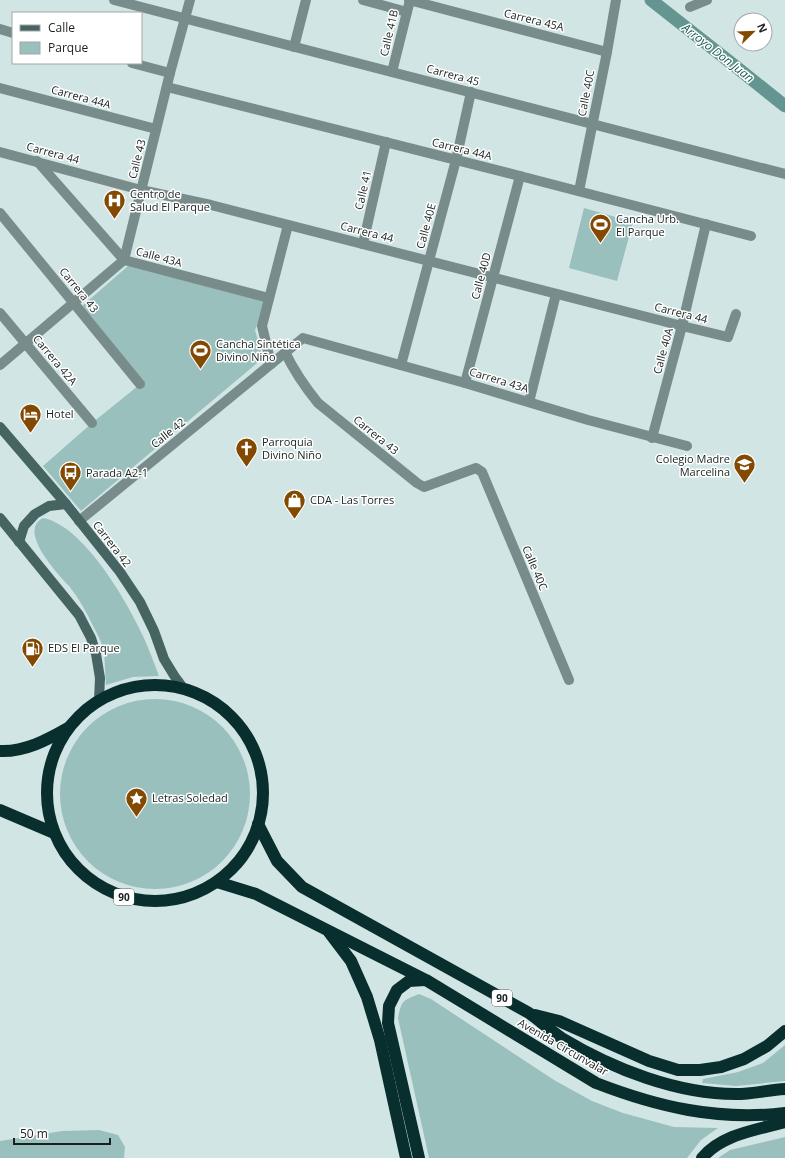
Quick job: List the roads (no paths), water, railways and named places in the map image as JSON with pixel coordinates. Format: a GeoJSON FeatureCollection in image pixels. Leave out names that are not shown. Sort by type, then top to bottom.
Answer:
{"type":"FeatureCollection","features":[{"type":"Feature","properties":{"kind":"highway","name":"90"},"geometry":{"type":"LineString","coordinates":[[162,685],[184,689],[204,697],[222,709],[237,724],[249,741],[258,761],[262,782],[262,803],[258,824],[252,841],[243,857],[231,871],[217,882],[196,894],[172,900],[148,902],[124,897],[101,887],[82,873],[66,854],[54,833],[48,811],[47,789],[50,767],[57,746],[69,727],[78,717],[99,700],[119,691],[140,686],[162,685]]}},
{"type":"Feature","properties":{"kind":"highway","name":"90"},"geometry":{"type":"LineString","coordinates":[[0,751],[25,748],[45,741],[69,727]]}},
{"type":"Feature","properties":{"kind":"highway"},"geometry":{"type":"LineString","coordinates":[[0,810],[54,833]]}},
{"type":"Feature","properties":{"kind":"highway","name":"Avenida Circunvalar"},"geometry":{"type":"LineString","coordinates":[[258,824],[277,861],[302,887],[529,1013],[562,1038],[608,1063],[649,1079],[701,1091],[736,1094],[785,1089]]}},
{"type":"Feature","properties":{"kind":"highway","name":"Avenida Circunvalar"},"geometry":{"type":"LineString","coordinates":[[217,882],[256,894],[426,980],[596,1083],[622,1093],[665,1106],[703,1113],[744,1116],[785,1113]]}},
{"type":"Feature","properties":{"kind":"highway"},"geometry":{"type":"LineString","coordinates":[[327,929],[351,961],[367,997],[380,1040],[406,1158]]}},
{"type":"Feature","properties":{"kind":"highway"},"geometry":{"type":"LineString","coordinates":[[419,1158],[388,1023],[389,1006],[397,990],[409,981],[426,980]]}},
{"type":"Feature","properties":{"kind":"highway"},"geometry":{"type":"LineString","coordinates":[[529,1013],[559,1021],[649,1061],[678,1070],[700,1070],[721,1067],[744,1059],[767,1046],[785,1031]]}},
{"type":"Feature","properties":{"kind":"highway"},"geometry":{"type":"LineString","coordinates":[[702,1158],[711,1148],[724,1140],[785,1122]]}},
{"type":"Feature","properties":{"kind":"street","name":"Carrera 45"},"geometry":{"type":"LineString","coordinates":[[114,0],[785,174]]}},
{"type":"Feature","properties":{"kind":"street","name":"Calle 43"},"geometry":{"type":"LineString","coordinates":[[124,260],[170,73],[190,0]]}},
{"type":"Feature","properties":{"kind":"street"},"geometry":{"type":"LineString","coordinates":[[294,46],[306,0]]}},
{"type":"Feature","properties":{"kind":"street"},"geometry":{"type":"LineString","coordinates":[[363,0],[407,12]]}},
{"type":"Feature","properties":{"kind":"street","name":"Calle 41B"},"geometry":{"type":"LineString","coordinates":[[392,72],[409,0]]}},
{"type":"Feature","properties":{"kind":"street","name":"Carrera 45A"},"geometry":{"type":"LineString","coordinates":[[409,0],[607,52]]}},
{"type":"Feature","properties":{"kind":"street","name":"Calle 40C"},"geometry":{"type":"LineString","coordinates":[[579,191],[616,0]]}},
{"type":"Feature","properties":{"kind":"street"},"geometry":{"type":"LineString","coordinates":[[690,7],[707,0]]}},
{"type":"Feature","properties":{"kind":"street"},"geometry":{"type":"LineString","coordinates":[[0,29],[12,33]]}},
{"type":"Feature","properties":{"kind":"street"},"geometry":{"type":"LineString","coordinates":[[136,64],[170,73]]}},
{"type":"Feature","properties":{"kind":"street","name":"Carrera 44A"},"geometry":{"type":"LineString","coordinates":[[167,87],[751,236]]}},
{"type":"Feature","properties":{"kind":"street","name":"Carrera 44A"},"geometry":{"type":"LineString","coordinates":[[0,88],[156,129]]}},
{"type":"Feature","properties":{"kind":"street","name":"Calle 40E"},"geometry":{"type":"LineString","coordinates":[[401,365],[456,160],[471,92]]}},
{"type":"Feature","properties":{"kind":"street","name":"Calle 41"},"geometry":{"type":"LineString","coordinates":[[363,244],[386,142]]}},
{"type":"Feature","properties":{"kind":"street","name":"Carrera 44"},"geometry":{"type":"LineString","coordinates":[[0,152],[141,190],[211,205],[728,337],[736,314]]}},
{"type":"Feature","properties":{"kind":"street","name":"Calle 43A"},"geometry":{"type":"LineString","coordinates":[[36,161],[124,260],[269,298]]}},
{"type":"Feature","properties":{"kind":"street","name":"Calle 40D"},"geometry":{"type":"LineString","coordinates":[[465,383],[520,176]]}},
{"type":"Feature","properties":{"kind":"street","name":"Carrera 43"},"geometry":{"type":"LineString","coordinates":[[0,213],[140,384]]}},
{"type":"Feature","properties":{"kind":"street","name":"Calle 40A"},"geometry":{"type":"LineString","coordinates":[[652,438],[682,326],[706,224]]}},
{"type":"Feature","properties":{"kind":"street"},"geometry":{"type":"LineString","coordinates":[[271,364],[262,326],[288,225]]}},
{"type":"Feature","properties":{"kind":"street"},"geometry":{"type":"LineString","coordinates":[[0,365],[124,260]]}},
{"type":"Feature","properties":{"kind":"street"},"geometry":{"type":"LineString","coordinates":[[529,402],[556,294]]}},
{"type":"Feature","properties":{"kind":"street","name":"Carrera 42A"},"geometry":{"type":"LineString","coordinates":[[0,313],[92,423]]}},
{"type":"Feature","properties":{"kind":"street","name":"Carrera 43A"},"geometry":{"type":"LineString","coordinates":[[303,338],[465,383],[588,420],[687,446]]}},
{"type":"Feature","properties":{"kind":"street","name":"Calle 42"},"geometry":{"type":"LineString","coordinates":[[79,521],[303,338]]}},
{"type":"Feature","properties":{"kind":"street","name":"Carrera 43"},"geometry":{"type":"LineString","coordinates":[[285,352],[294,371],[318,403],[417,483],[424,487],[476,468]]}},
{"type":"Feature","properties":{"kind":"street","name":"Carrera 42"},"geometry":{"type":"LineString","coordinates":[[0,427],[66,504],[120,572],[140,602],[154,631],[164,659],[175,678],[184,689]]}},
{"type":"Feature","properties":{"kind":"street","name":"Calle 40C"},"geometry":{"type":"LineString","coordinates":[[476,468],[482,472],[569,680]]}},
{"type":"Feature","properties":{"kind":"street"},"geometry":{"type":"LineString","coordinates":[[19,542],[24,526],[35,514],[49,506],[66,504]]}},
{"type":"Feature","properties":{"kind":"street"},"geometry":{"type":"LineString","coordinates":[[2,523],[79,614],[91,638],[96,654],[100,678],[99,700]]}},
{"type":"Feature","properties":{"kind":"waterway","name":"Arroyo Don Juan"},"geometry":{"type":"LineString","coordinates":[[651,0],[785,106]]}},
{"type":"Feature","properties":{"kind":"place","name":"Centro de Salud El Parque"},"geometry":{"type":"Point","coordinates":[114,220]}},
{"type":"Feature","properties":{"kind":"place","name":"Cancha Urb. El Parque"},"geometry":{"type":"Point","coordinates":[601,244]}},
{"type":"Feature","properties":{"kind":"place","name":"Cancha Sintética Divino Niño"},"geometry":{"type":"Point","coordinates":[200,370]}},
{"type":"Feature","properties":{"kind":"place","name":"Hotel"},"geometry":{"type":"Point","coordinates":[31,434]}},
{"type":"Feature","properties":{"kind":"place","name":"Parroquia Divino Niño"},"geometry":{"type":"Point","coordinates":[246,468]}},
{"type":"Feature","properties":{"kind":"place","name":"Colegio Madre Marcelina"},"geometry":{"type":"Point","coordinates":[745,484]}},
{"type":"Feature","properties":{"kind":"place","name":"Parada A2-1"},"geometry":{"type":"Point","coordinates":[70,492]}},
{"type":"Feature","properties":{"kind":"place","name":"CDA - Las Torres"},"geometry":{"type":"Point","coordinates":[295,520]}},
{"type":"Feature","properties":{"kind":"place","name":"EDS El Parque"},"geometry":{"type":"Point","coordinates":[32,668]}},
{"type":"Feature","properties":{"kind":"place","name":"Letras Soledad"},"geometry":{"type":"Point","coordinates":[137,818]}}]}
